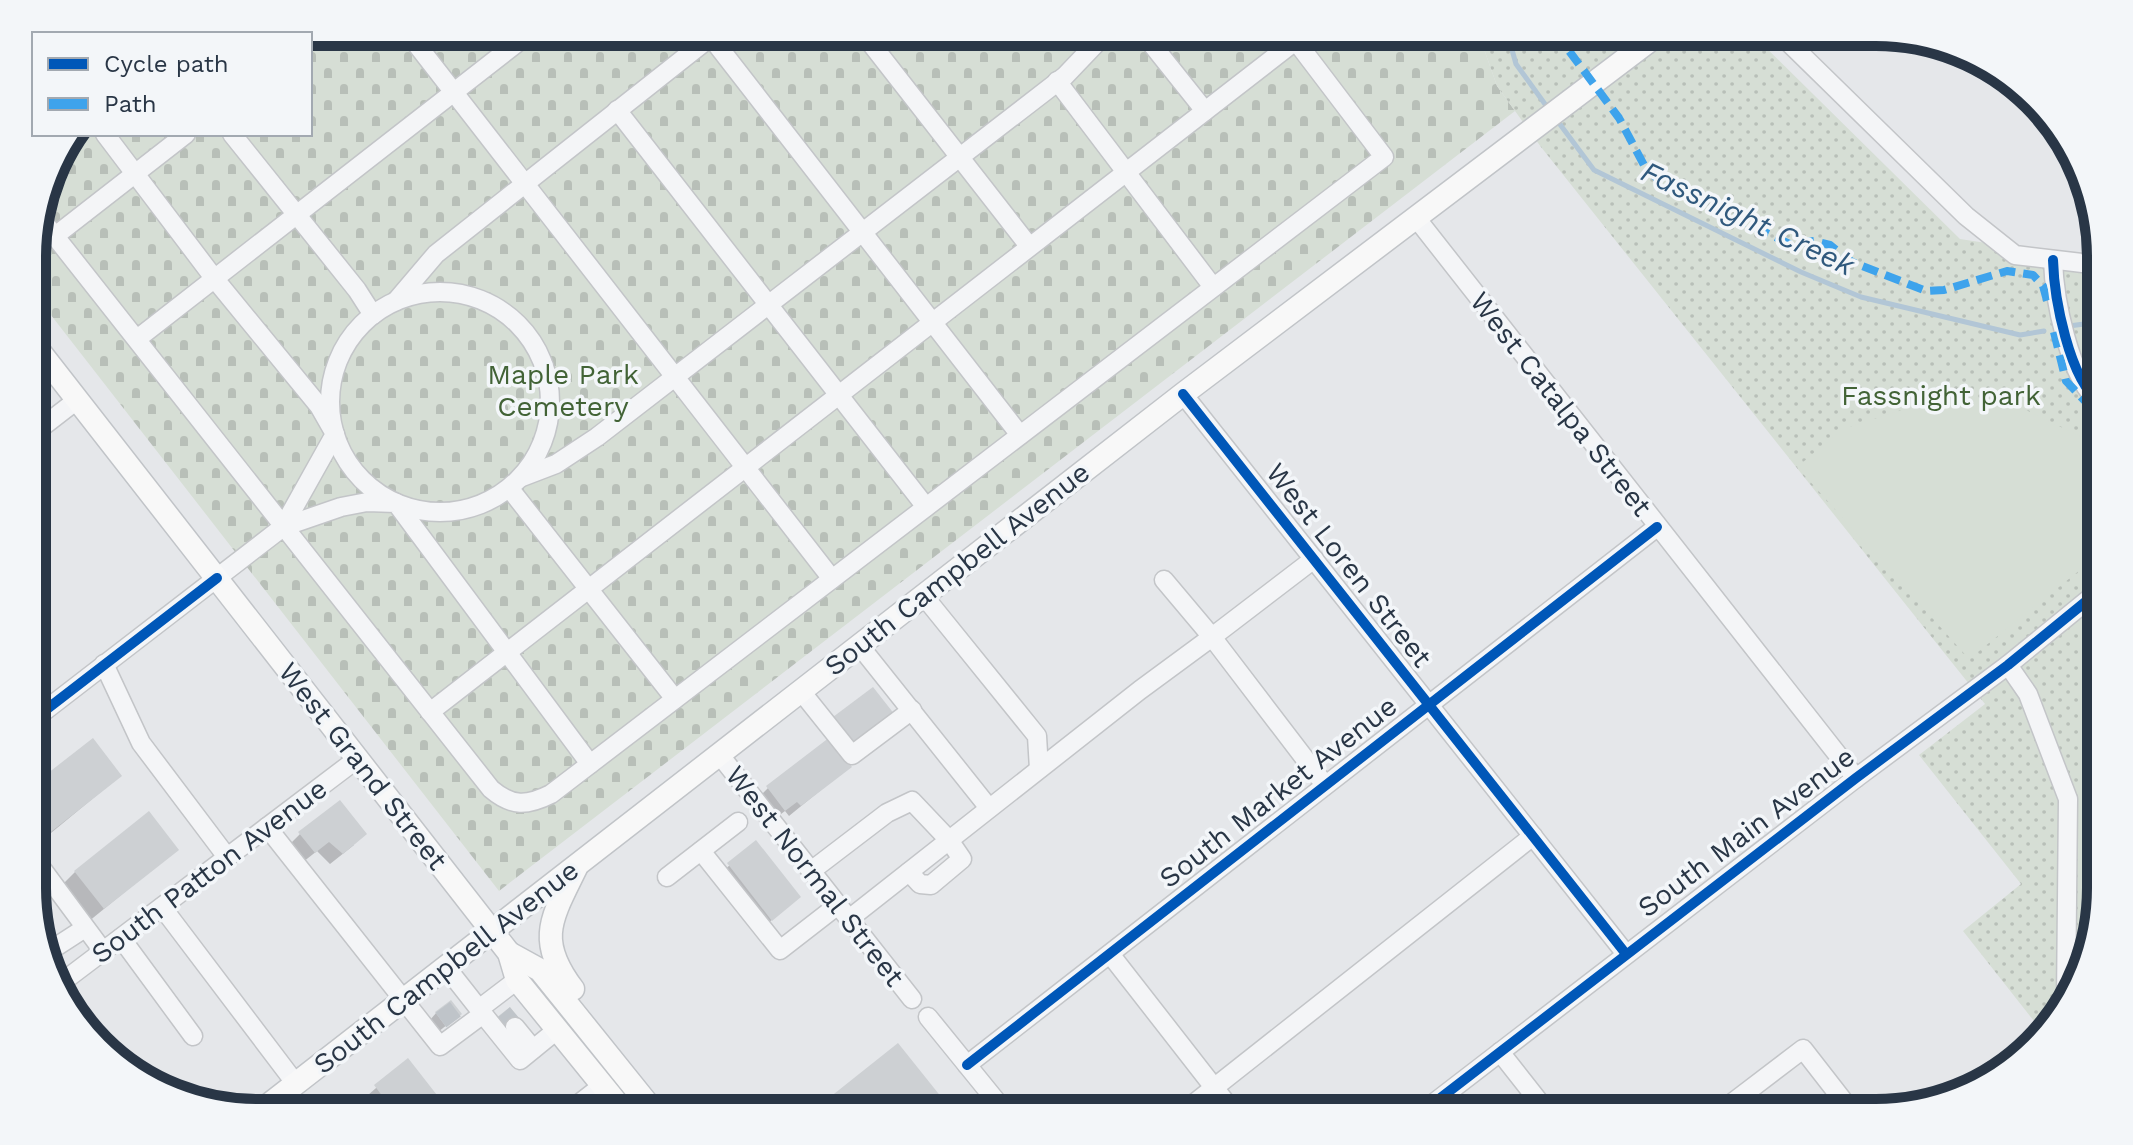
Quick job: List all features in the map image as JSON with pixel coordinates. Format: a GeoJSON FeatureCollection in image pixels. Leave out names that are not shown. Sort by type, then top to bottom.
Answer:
{"type":"FeatureCollection","features":[{"type":"Feature","properties":{"kind":"main road","name":"South Campbell Avenue"},"geometry":{"type":"LineString","coordinates":[[276,1099],[1183,394],[1642,46]]}},
{"type":"Feature","properties":{"kind":"main road","name":"West Grand Street"},"geometry":{"type":"LineString","coordinates":[[46,360],[509,953],[517,980],[614,1099]]}},
{"type":"Feature","properties":{"kind":"main road"},"geometry":{"type":"LineString","coordinates":[[579,863],[553,915],[548,942],[558,968],[600,1025],[604,1049]]}},
{"type":"Feature","properties":{"kind":"main road","name":"West Grand Street"},"geometry":{"type":"LineString","coordinates":[[509,953],[540,970],[644,1099]]}},
{"type":"Feature","properties":{"kind":"street"},"geometry":{"type":"LineString","coordinates":[[418,46],[832,579]]}},
{"type":"Feature","properties":{"kind":"street"},"geometry":{"type":"LineString","coordinates":[[137,339],[513,46]]}},
{"type":"Feature","properties":{"kind":"street"},"geometry":{"type":"LineString","coordinates":[[396,301],[436,254],[697,46]]}},
{"type":"Feature","properties":{"kind":"street"},"geometry":{"type":"LineString","coordinates":[[721,46],[930,322],[1020,435]]}},
{"type":"Feature","properties":{"kind":"street"},"geometry":{"type":"LineString","coordinates":[[873,46],[1029,246]]}},
{"type":"Feature","properties":{"kind":"street"},"geometry":{"type":"LineString","coordinates":[[46,710],[283,527],[341,507],[367,502],[396,503],[424,511],[455,512],[484,504],[516,483],[556,464],[675,378],[1057,81],[1093,46]]}},
{"type":"Feature","properties":{"kind":"street"},"geometry":{"type":"LineString","coordinates":[[1153,46],[1205,111]]}},
{"type":"Feature","properties":{"kind":"street"},"geometry":{"type":"LineString","coordinates":[[430,712],[1205,111],[1284,46]]}},
{"type":"Feature","properties":{"kind":"street"},"geometry":{"type":"LineString","coordinates":[[48,228],[491,789],[510,803],[537,801],[590,764],[1384,157],[1305,46]]}},
{"type":"Feature","properties":{"kind":"street"},"geometry":{"type":"LineString","coordinates":[[1792,46],[1966,216],[2015,255],[2087,264]]}},
{"type":"Feature","properties":{"kind":"street"},"geometry":{"type":"LineString","coordinates":[[1057,81],[1213,287]]}},
{"type":"Feature","properties":{"kind":"street"},"geometry":{"type":"LineString","coordinates":[[617,110],[926,507]]}},
{"type":"Feature","properties":{"kind":"street"},"geometry":{"type":"LineString","coordinates":[[106,136],[214,278],[319,406],[351,466],[362,479],[396,503],[590,764]]}},
{"type":"Feature","properties":{"kind":"street"},"geometry":{"type":"LineString","coordinates":[[55,236],[183,136]]}},
{"type":"Feature","properties":{"kind":"street"},"geometry":{"type":"LineString","coordinates":[[234,136],[373,315]]}},
{"type":"Feature","properties":{"kind":"street","name":"West Catalpa Street"},"geometry":{"type":"LineString","coordinates":[[1417,219],[1856,778]]}},
{"type":"Feature","properties":{"kind":"street"},"geometry":{"type":"LineString","coordinates":[[2053,260],[2073,367],[2087,391]]}},
{"type":"Feature","properties":{"kind":"street"},"geometry":{"type":"LineString","coordinates":[[283,527],[335,434],[330,408],[332,381],[340,356],[354,333],[373,315],[396,301],[427,293],[458,293],[488,303],[514,320],[535,345],[547,373],[551,405],[546,436],[516,483]]}},
{"type":"Feature","properties":{"kind":"street","name":"West Loren Street"},"geometry":{"type":"LineString","coordinates":[[1183,394],[1626,954]]}},
{"type":"Feature","properties":{"kind":"street"},"geometry":{"type":"LineString","coordinates":[[46,424],[77,400]]}},
{"type":"Feature","properties":{"kind":"street"},"geometry":{"type":"LineString","coordinates":[[516,483],[588,588],[675,699]]}},
{"type":"Feature","properties":{"kind":"street","name":"South Market Avenue"},"geometry":{"type":"LineString","coordinates":[[967,1065],[1657,527]]}},
{"type":"Feature","properties":{"kind":"street"},"geometry":{"type":"LineString","coordinates":[[701,851],[780,950],[909,872],[1314,559]]}},
{"type":"Feature","properties":{"kind":"street"},"geometry":{"type":"LineString","coordinates":[[1164,580],[1212,637],[1325,785]]}},
{"type":"Feature","properties":{"kind":"street"},"geometry":{"type":"LineString","coordinates":[[923,595],[1037,736],[1039,769]]}},
{"type":"Feature","properties":{"kind":"street","name":"South Main Avenue"},"geometry":{"type":"LineString","coordinates":[[1439,1099],[2008,665],[2087,601]]}},
{"type":"Feature","properties":{"kind":"street"},"geometry":{"type":"LineString","coordinates":[[859,645],[989,808]]}},
{"type":"Feature","properties":{"kind":"street"},"geometry":{"type":"LineString","coordinates":[[104,664],[141,743],[227,857]]}},
{"type":"Feature","properties":{"kind":"street"},"geometry":{"type":"LineString","coordinates":[[2008,665],[2028,694],[2068,799],[2066,979]]}},
{"type":"Feature","properties":{"kind":"street"},"geometry":{"type":"LineString","coordinates":[[800,690],[852,755],[912,710]]}},
{"type":"Feature","properties":{"kind":"street","name":"West Normal Street"},"geometry":{"type":"LineString","coordinates":[[719,754],[912,999]]}},
{"type":"Feature","properties":{"kind":"street","name":"South Patton Avenue"},"geometry":{"type":"LineString","coordinates":[[67,979],[357,759]]}},
{"type":"Feature","properties":{"kind":"street"},"geometry":{"type":"LineString","coordinates":[[811,871],[907,801],[918,805],[949,840]]}},
{"type":"Feature","properties":{"kind":"street"},"geometry":{"type":"LineString","coordinates":[[667,877],[738,822]]}},
{"type":"Feature","properties":{"kind":"street"},"geometry":{"type":"LineString","coordinates":[[267,827],[404,1000],[434,1025],[440,1046],[517,980]]}},
{"type":"Feature","properties":{"kind":"street"},"geometry":{"type":"LineString","coordinates":[[1200,1099],[1533,836]]}},
{"type":"Feature","properties":{"kind":"street"},"geometry":{"type":"LineString","coordinates":[[46,874],[103,951]]}},
{"type":"Feature","properties":{"kind":"street"},"geometry":{"type":"LineString","coordinates":[[162,907],[296,1084]]}},
{"type":"Feature","properties":{"kind":"street"},"geometry":{"type":"LineString","coordinates":[[55,948],[85,928]]}},
{"type":"Feature","properties":{"kind":"street"},"geometry":{"type":"LineString","coordinates":[[121,938],[193,1036]]}},
{"type":"Feature","properties":{"kind":"street"},"geometry":{"type":"LineString","coordinates":[[1110,954],[1223,1099]]}},
{"type":"Feature","properties":{"kind":"street"},"geometry":{"type":"LineString","coordinates":[[446,967],[485,1010],[520,1060],[558,1029]]}},
{"type":"Feature","properties":{"kind":"street"},"geometry":{"type":"LineString","coordinates":[[485,1010],[533,1049]]}},
{"type":"Feature","properties":{"kind":"street"},"geometry":{"type":"LineString","coordinates":[[928,1017],[995,1099]]}},
{"type":"Feature","properties":{"kind":"street"},"geometry":{"type":"LineString","coordinates":[[1737,1099],[1803,1049],[1842,1099]]}},
{"type":"Feature","properties":{"kind":"street"},"geometry":{"type":"LineString","coordinates":[[1500,1052],[1537,1099]]}},
{"type":"Feature","properties":{"kind":"street"},"geometry":{"type":"LineString","coordinates":[[586,1099],[603,1085]]}},
{"type":"Feature","properties":{"kind":"green space","name":"Maple Park Cemetery"},"geometry":{"type":"Polygon","coordinates":[[[312,46],[1483,46],[1497,86],[1515,111],[499,891],[46,309],[46,243],[53,202],[62,176],[84,136],[312,136],[312,46]]]}},
{"type":"Feature","properties":{"kind":"green space","name":"Fassnight park"},"geometry":{"type":"Polygon","coordinates":[[[1483,46],[1764,46],[1960,239],[2087,258],[2087,888],[2085,916],[2076,956],[2052,1005],[2037,1025],[1963,931],[2021,884],[1919,755],[1985,704],[1541,147],[1497,86],[1483,46]]]}},
{"type":"Feature","properties":{"kind":"green space"},"geometry":{"type":"Polygon","coordinates":[[[1972,404],[2026,410],[2087,440],[2087,564],[1969,659],[1797,467],[1843,429],[1914,406],[1972,404]]]}},
{"type":"Feature","properties":{"kind":"building"},"geometry":{"type":"Polygon","coordinates":[[[873,687],[895,715],[856,747],[833,717],[873,687]]]}},
{"type":"Feature","properties":{"kind":"building"},"geometry":{"type":"Polygon","coordinates":[[[830,737],[852,767],[801,806],[797,802],[785,811],[766,786],[830,737]]]}},
{"type":"Feature","properties":{"kind":"building"},"geometry":{"type":"Polygon","coordinates":[[[93,738],[122,776],[47,835],[46,775],[93,738]]]}},
{"type":"Feature","properties":{"kind":"building"},"geometry":{"type":"Polygon","coordinates":[[[340,800],[367,834],[343,854],[329,842],[315,853],[298,832],[340,800]]]}},
{"type":"Feature","properties":{"kind":"building"},"geometry":{"type":"Polygon","coordinates":[[[149,811],[179,850],[104,909],[74,871],[149,811]]]}},
{"type":"Feature","properties":{"kind":"building"},"geometry":{"type":"Polygon","coordinates":[[[756,840],[801,897],[772,921],[727,863],[756,840]]]}},
{"type":"Feature","properties":{"kind":"building"},"geometry":{"type":"Polygon","coordinates":[[[451,1000],[462,1014],[446,1027],[435,1012],[451,1000]]]}},
{"type":"Feature","properties":{"kind":"building"},"geometry":{"type":"Polygon","coordinates":[[[510,1007],[521,1021],[508,1032],[496,1018],[510,1007]]]}},
{"type":"Feature","properties":{"kind":"building"},"geometry":{"type":"Polygon","coordinates":[[[898,1043],[943,1099],[828,1099],[898,1043]]]}},
{"type":"Feature","properties":{"kind":"building"},"geometry":{"type":"Polygon","coordinates":[[[408,1058],[440,1099],[384,1099],[374,1085],[408,1058]]]}},
{"type":"Feature","properties":{"kind":"waterway","name":"Fassnight Creek"},"geometry":{"type":"LineString","coordinates":[[1511,46],[1516,64],[1550,111]]}},
{"type":"Feature","properties":{"kind":"waterway","name":"Fassnight Creek"},"geometry":{"type":"LineString","coordinates":[[1556,119],[1594,170],[1801,272],[1861,297],[2020,335],[2044,331]]}},
{"type":"Feature","properties":{"kind":"waterway","name":"Fassnight Creek"},"geometry":{"type":"LineString","coordinates":[[2069,326],[2087,324]]}},
{"type":"Feature","properties":{"kind":"tunnel"},"geometry":{"type":"LineString","coordinates":[[441,1020],[457,1008]]}},
{"type":"Feature","properties":{"kind":"tunnel"},"geometry":{"type":"LineString","coordinates":[[503,1013],[515,1027]]}},
{"type":"Feature","properties":{"kind":"marked path"},"geometry":{"type":"LineString","coordinates":[[1565,46],[1619,118],[1645,167],[1663,184],[1790,244],[1814,241],[1830,245],[1852,262],[1926,291],[1944,290],[2007,271],[2033,275],[2043,286],[2048,304]]}},
{"type":"Feature","properties":{"kind":"marked path"},"geometry":{"type":"LineString","coordinates":[[2054,332],[2066,381],[2087,403]]}},
{"type":"Feature","properties":{"kind":"cycle path"},"geometry":{"type":"LineString","coordinates":[[2053,260],[2056,295],[2065,337],[2087,388]]}},
{"type":"Feature","properties":{"kind":"cycle path"},"geometry":{"type":"LineString","coordinates":[[1183,394],[1626,954]]}},
{"type":"Feature","properties":{"kind":"cycle path"},"geometry":{"type":"LineString","coordinates":[[967,1065],[1657,527]]}},
{"type":"Feature","properties":{"kind":"cycle path"},"geometry":{"type":"LineString","coordinates":[[46,710],[217,578]]}},
{"type":"Feature","properties":{"kind":"cycle path"},"geometry":{"type":"LineString","coordinates":[[1439,1099],[2008,665],[2087,601]]}}]}
